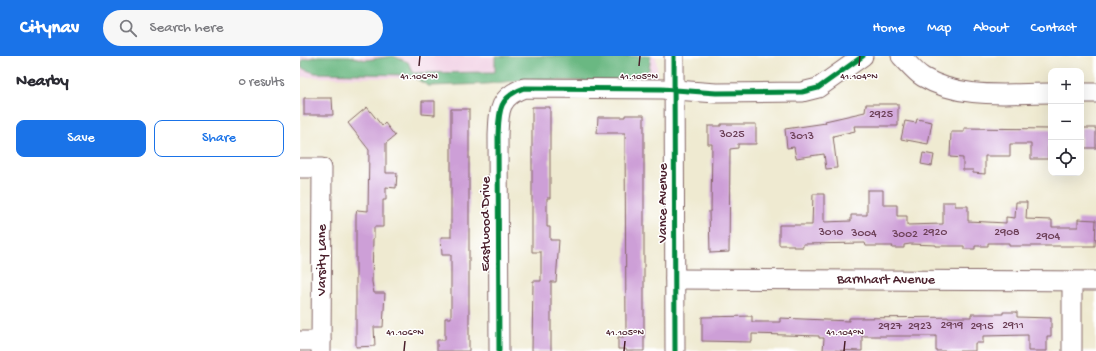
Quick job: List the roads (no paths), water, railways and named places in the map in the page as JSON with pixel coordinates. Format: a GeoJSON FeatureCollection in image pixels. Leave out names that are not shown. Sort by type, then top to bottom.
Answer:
{"type":"FeatureCollection","features":[{"type":"Feature","properties":{"kind":"street","name":"Vance Avenue"},"geometry":{"type":"LineString","coordinates":[[674,56],[676,90],[675,351]]}},
{"type":"Feature","properties":{"kind":"street"},"geometry":{"type":"LineString","coordinates":[[676,90],[716,93],[802,92],[818,88],[863,56]]}},
{"type":"Feature","properties":{"kind":"street"},"geometry":{"type":"LineString","coordinates":[[901,56],[922,77],[941,86],[959,91],[980,93],[1048,93]]}},
{"type":"Feature","properties":{"kind":"street","name":"Eastwood Drive"},"geometry":{"type":"LineString","coordinates":[[499,351],[498,136],[501,105],[512,92],[524,88],[676,90]]}},
{"type":"Feature","properties":{"kind":"street"},"geometry":{"type":"LineString","coordinates":[[1084,93],[1096,94]]}},
{"type":"Feature","properties":{"kind":"street","name":"Varsity Lane"},"geometry":{"type":"LineString","coordinates":[[300,168],[322,168],[321,346]]}},
{"type":"Feature","properties":{"kind":"street","name":"Barnhart Avenue"},"geometry":{"type":"LineString","coordinates":[[675,279],[1096,281]]}},
{"type":"Feature","properties":{"kind":"street"},"geometry":{"type":"LineString","coordinates":[[1072,281],[1072,351]]}},
{"type":"Feature","properties":{"kind":"street"},"geometry":{"type":"LineString","coordinates":[[300,341],[321,346]]}}]}
